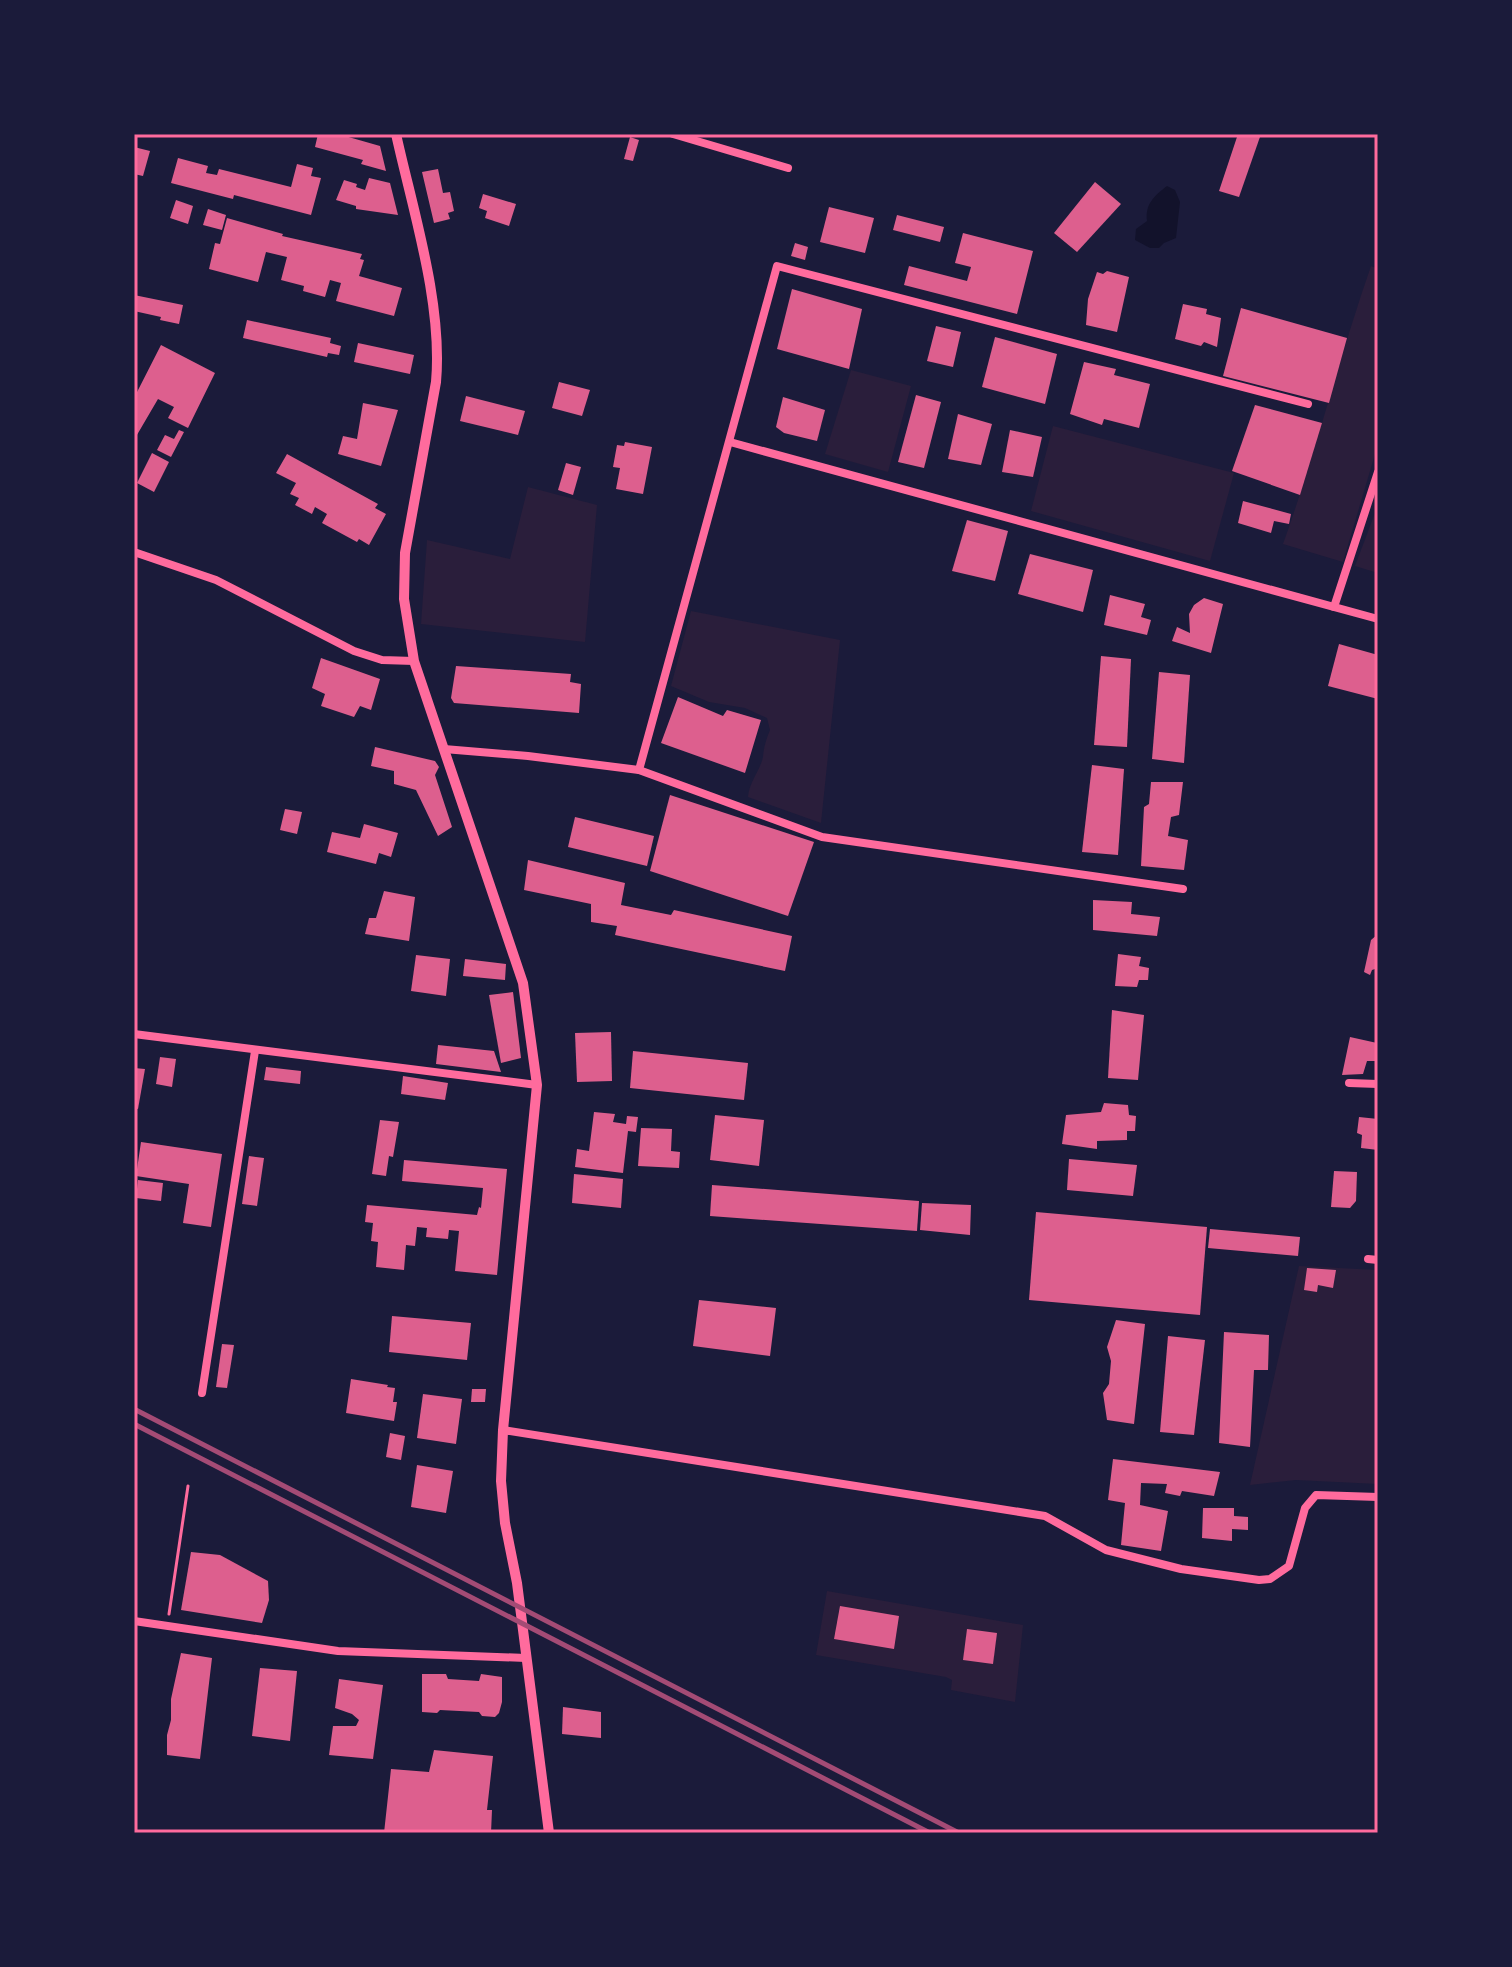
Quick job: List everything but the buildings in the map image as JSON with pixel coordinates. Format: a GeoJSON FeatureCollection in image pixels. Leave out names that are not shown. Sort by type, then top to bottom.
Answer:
{"type":"FeatureCollection","features":[{"type":"Feature","properties":{"kind":"street"},"geometry":{"type":"LineString","coordinates":[[396,134],[438,335],[436,382],[405,553],[404,599],[414,661],[523,983],[537,1085],[503,1430],[501,1481],[549,1833]]}},
{"type":"Feature","properties":{"kind":"street"},"geometry":{"type":"LineString","coordinates":[[673,134],[788,168]]}},
{"type":"Feature","properties":{"kind":"street"},"geometry":{"type":"LineString","coordinates":[[639,770],[777,266],[1308,404]]}},
{"type":"Feature","properties":{"kind":"street"},"geometry":{"type":"LineString","coordinates":[[730,442],[1378,619]]}},
{"type":"Feature","properties":{"kind":"street"},"geometry":{"type":"LineString","coordinates":[[1334,607],[1378,472]]}},
{"type":"Feature","properties":{"kind":"street"},"geometry":{"type":"LineString","coordinates":[[134,552],[216,580],[354,651],[382,660],[414,661]]}},
{"type":"Feature","properties":{"kind":"street"},"geometry":{"type":"LineString","coordinates":[[444,749],[639,770],[822,837],[1183,889]]}},
{"type":"Feature","properties":{"kind":"street"},"geometry":{"type":"LineString","coordinates":[[134,1034],[537,1085]]}},
{"type":"Feature","properties":{"kind":"street"},"geometry":{"type":"LineString","coordinates":[[202,1393],[255,1051]]}},
{"type":"Feature","properties":{"kind":"street"},"geometry":{"type":"LineString","coordinates":[[1349,1083],[1378,1084]]}},
{"type":"Feature","properties":{"kind":"street"},"geometry":{"type":"LineString","coordinates":[[503,1430],[1045,1516],[1106,1550],[1181,1569],[1259,1580],[1281,1573],[1289,1566],[1305,1508],[1316,1495],[1378,1497]]}},
{"type":"Feature","properties":{"kind":"street"},"geometry":{"type":"LineString","coordinates":[[134,1621],[338,1651],[526,1658]]}},
{"type":"Feature","properties":{"kind":"path"},"geometry":{"type":"LineString","coordinates":[[168,1626],[188,1486]]}},
{"type":"Feature","properties":{"kind":"shaded area"},"geometry":{"type":"Polygon","coordinates":[[[1167,186],[1175,190],[1180,202],[1176,238],[1159,248],[1150,248],[1135,240],[1136,229],[1147,221],[1151,201],[1167,186]]]}},
{"type":"Feature","properties":{"kind":"shaded area"},"geometry":{"type":"Polygon","coordinates":[[[1371,266],[1378,269],[1378,444],[1343,562],[1283,544],[1371,266]]]}},
{"type":"Feature","properties":{"kind":"shaded area"},"geometry":{"type":"Polygon","coordinates":[[[851,370],[911,386],[888,472],[825,454],[851,370]]]}},
{"type":"Feature","properties":{"kind":"shaded area"},"geometry":{"type":"Polygon","coordinates":[[[1053,426],[1234,473],[1210,561],[1031,511],[1053,426]]]}},
{"type":"Feature","properties":{"kind":"shaded area"},"geometry":{"type":"Polygon","coordinates":[[[528,487],[597,505],[585,642],[421,624],[427,540],[510,559],[528,487]]]}},
{"type":"Feature","properties":{"kind":"shaded area"},"geometry":{"type":"Polygon","coordinates":[[[1378,505],[1378,573],[1355,566],[1378,505]]]}},
{"type":"Feature","properties":{"kind":"shaded area"},"geometry":{"type":"Polygon","coordinates":[[[691,611],[840,640],[821,823],[748,797],[770,730],[767,718],[745,708],[709,702],[671,686],[691,611]]]}},
{"type":"Feature","properties":{"kind":"shaded area"},"geometry":{"type":"Polygon","coordinates":[[[1299,1266],[1378,1270],[1378,1484],[1296,1480],[1250,1485],[1299,1266]]]}},
{"type":"Feature","properties":{"kind":"shaded area"},"geometry":{"type":"Polygon","coordinates":[[[827,1591],[1023,1625],[1015,1702],[951,1690],[952,1680],[946,1677],[816,1655],[827,1591]]]}},
{"type":"Feature","properties":{"kind":"railway"},"geometry":{"type":"LineString","coordinates":[[134,1409],[959,1833]]}},
{"type":"Feature","properties":{"kind":"railway"},"geometry":{"type":"LineString","coordinates":[[134,1424],[930,1833]]}}]}
